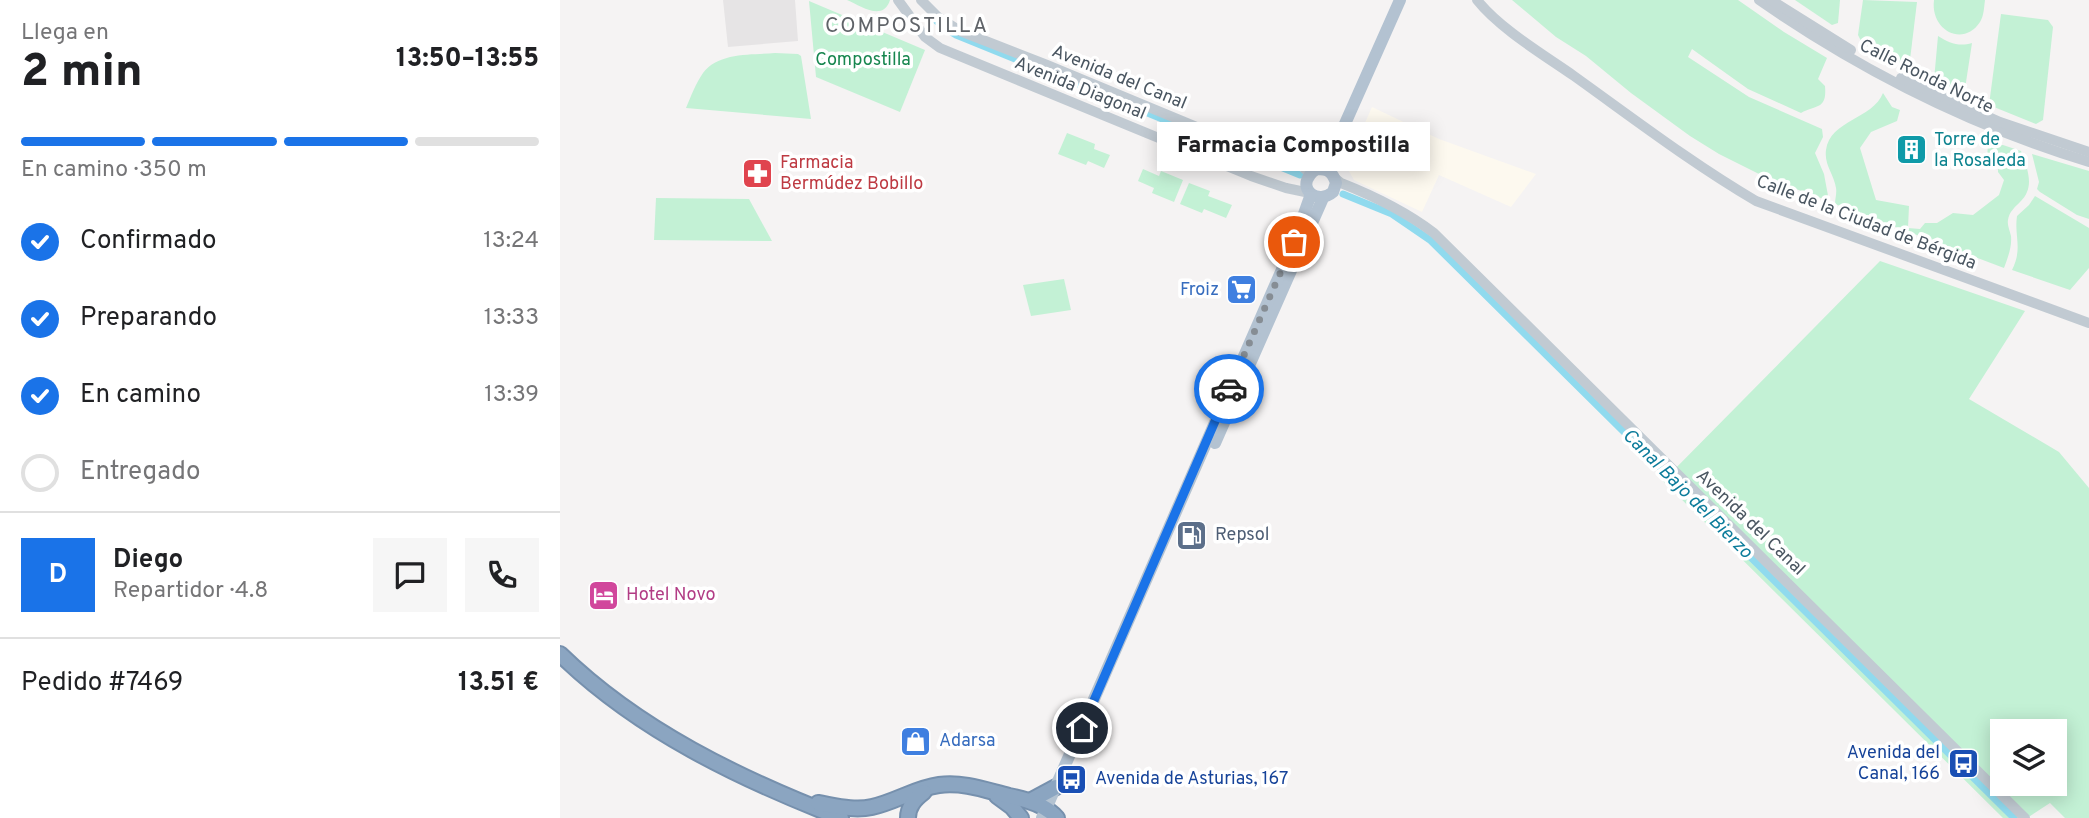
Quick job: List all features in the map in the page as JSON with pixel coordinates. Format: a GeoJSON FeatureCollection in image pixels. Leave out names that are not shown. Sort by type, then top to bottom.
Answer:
{"type":"FeatureCollection","features":[{"type":"Feature","properties":{"kind":"highway"},"geometry":{"type":"LineString","coordinates":[[560,654],[603,693],[673,739],[733,771],[841,818]]}},
{"type":"Feature","properties":{"kind":"highway"},"geometry":{"type":"LineString","coordinates":[[780,792],[809,801],[858,809],[886,803],[931,787],[958,784],[975,786],[1046,812]]}},
{"type":"Feature","properties":{"kind":"highway"},"geometry":{"type":"LineString","coordinates":[[908,818],[908,810],[917,797],[931,787]]}},
{"type":"Feature","properties":{"kind":"highway"},"geometry":{"type":"LineString","coordinates":[[1046,812],[1056,787]]}},
{"type":"Feature","properties":{"kind":"highway"},"geometry":{"type":"LineString","coordinates":[[990,791],[1012,807],[1021,818]]}},
{"type":"Feature","properties":{"kind":"highway"},"geometry":{"type":"LineString","coordinates":[[780,792],[826,818]]}},
{"type":"Feature","properties":{"kind":"highway"},"geometry":{"type":"LineString","coordinates":[[1028,818],[1035,810],[1046,812]]}},
{"type":"Feature","properties":{"kind":"main road"},"geometry":{"type":"LineString","coordinates":[[1313,197],[1307,186],[1312,174],[1328,162],[1400,0]]}},
{"type":"Feature","properties":{"kind":"main road"},"geometry":{"type":"LineString","coordinates":[[1313,197],[1330,195],[1337,182],[1336,162],[1407,0]]}},
{"type":"Feature","properties":{"kind":"main road"},"geometry":{"type":"LineString","coordinates":[[1312,174],[1328,170],[1337,182]]}},
{"type":"Feature","properties":{"kind":"main road"},"geometry":{"type":"LineString","coordinates":[[1056,787],[1313,197]]}},
{"type":"Feature","properties":{"kind":"main road"},"geometry":{"type":"LineString","coordinates":[[1046,812],[1313,197]]}},
{"type":"Feature","properties":{"kind":"street","name":"Avenida Diagonal"},"geometry":{"type":"LineString","coordinates":[[898,0],[925,37],[940,48],[1251,176],[1313,197]]}},
{"type":"Feature","properties":{"kind":"street","name":"Avenida del Canal"},"geometry":{"type":"LineString","coordinates":[[921,0],[938,17],[960,32],[1209,132],[1295,163],[1312,174]]}},
{"type":"Feature","properties":{"kind":"street","name":"Calle de la Ciudad de Bérgida"},"geometry":{"type":"LineString","coordinates":[[1477,0],[1499,22],[1577,79],[1727,184],[1756,201],[2089,323]]}},
{"type":"Feature","properties":{"kind":"street","name":"Calle Ronda Norte"},"geometry":{"type":"LineString","coordinates":[[1759,0],[1823,42],[1928,100],[2089,162]]}},
{"type":"Feature","properties":{"kind":"street","name":"Calle Ronda Norte"},"geometry":{"type":"LineString","coordinates":[[1771,0],[1844,47],[1918,86],[2000,122],[2089,152]]}},
{"type":"Feature","properties":{"kind":"street"},"geometry":{"type":"LineString","coordinates":[[1286,188],[1297,188],[1312,174]]}},
{"type":"Feature","properties":{"kind":"street","name":"Avenida del Canal"},"geometry":{"type":"LineString","coordinates":[[1337,182],[1394,206],[1434,233],[2025,818]]}},
{"type":"Feature","properties":{"kind":"shaded area"},"geometry":{"type":"Polygon","coordinates":[[[723,0],[795,0],[798,41],[728,47],[723,0]]]}},
{"type":"Feature","properties":{"kind":"shaded area"},"geometry":{"type":"Polygon","coordinates":[[[1372,107],[1439,139],[1536,174],[1511,207],[1439,175],[1422,212],[1354,180],[1346,166],[1372,107]]]}},
{"type":"Feature","properties":{"kind":"green space"},"geometry":{"type":"Polygon","coordinates":[[[847,0],[890,0],[887,7],[877,11],[847,0]]]}},
{"type":"Feature","properties":{"kind":"green space"},"geometry":{"type":"Polygon","coordinates":[[[1512,0],[1738,0],[1827,58],[1818,79],[1825,86],[1823,103],[1801,113],[1748,89],[1692,49],[1688,57],[1749,97],[1822,129],[1823,137],[1815,153],[1824,174],[1829,201],[1771,180],[1690,136],[1586,56],[1556,37],[1512,0]]]}},
{"type":"Feature","properties":{"kind":"green space"},"geometry":{"type":"Polygon","coordinates":[[[1795,0],[1840,0],[1838,23],[1832,25],[1795,0]]]}},
{"type":"Feature","properties":{"kind":"green space"},"geometry":{"type":"Polygon","coordinates":[[[1863,0],[1917,2],[1909,68],[1862,43],[1858,35],[1863,0]]]}},
{"type":"Feature","properties":{"kind":"green space"},"geometry":{"type":"Polygon","coordinates":[[[1934,0],[1985,0],[1980,22],[1973,30],[1957,34],[1949,32],[1937,20],[1934,0]]]}},
{"type":"Feature","properties":{"kind":"green space","name":"Compostilla"},"geometry":{"type":"Polygon","coordinates":[[[809,1],[925,50],[900,112],[816,77],[809,1]]]}},
{"type":"Feature","properties":{"kind":"green space"},"geometry":{"type":"Polygon","coordinates":[[[2001,14],[2048,20],[2053,27],[2043,120],[2036,124],[1989,105],[2001,14]]]}},
{"type":"Feature","properties":{"kind":"green space"},"geometry":{"type":"Polygon","coordinates":[[[1938,36],[1954,44],[1972,43],[1964,95],[1934,80],[1938,36]]]}},
{"type":"Feature","properties":{"kind":"green space"},"geometry":{"type":"Polygon","coordinates":[[[775,53],[801,56],[811,119],[686,108],[703,73],[717,61],[736,56],[775,53]]]}},
{"type":"Feature","properties":{"kind":"green space"},"geometry":{"type":"Polygon","coordinates":[[[1883,93],[1892,107],[1900,110],[1897,121],[1871,132],[1860,148],[1876,200],[1909,206],[1908,228],[1920,229],[1925,223],[1937,223],[1953,213],[1973,215],[1999,195],[2004,180],[1998,172],[1998,163],[1987,159],[1988,144],[2003,145],[2021,151],[2029,184],[2025,196],[2009,217],[2011,244],[2004,268],[1835,204],[1836,188],[1826,155],[1829,140],[1835,132],[1870,109],[1883,93]]]}},
{"type":"Feature","properties":{"kind":"green space"},"geometry":{"type":"Polygon","coordinates":[[[1067,133],[1095,144],[1094,149],[1110,155],[1104,168],[1088,161],[1086,165],[1058,154],[1067,133]]]}},
{"type":"Feature","properties":{"kind":"green space"},"geometry":{"type":"Polygon","coordinates":[[[2032,154],[2089,171],[2089,219],[2077,215],[2037,189],[2039,182],[2032,154]]]}},
{"type":"Feature","properties":{"kind":"green space"},"geometry":{"type":"Polygon","coordinates":[[[1143,169],[1159,176],[1161,171],[1183,180],[1174,202],[1152,193],[1154,188],[1138,181],[1143,169]]]}},
{"type":"Feature","properties":{"kind":"green space"},"geometry":{"type":"Polygon","coordinates":[[[1189,183],[1210,191],[1208,196],[1232,205],[1226,218],[1204,209],[1202,213],[1180,204],[1189,183]]]}},
{"type":"Feature","properties":{"kind":"green space"},"geometry":{"type":"Polygon","coordinates":[[[2035,196],[2089,228],[2089,268],[2070,290],[2012,270],[2018,249],[2017,216],[2035,196]]]}},
{"type":"Feature","properties":{"kind":"green space"},"geometry":{"type":"Polygon","coordinates":[[[656,198],[749,199],[772,241],[654,240],[656,198]]]}},
{"type":"Feature","properties":{"kind":"green space"},"geometry":{"type":"Polygon","coordinates":[[[1880,261],[2025,311],[1969,399],[2059,452],[2089,488],[2089,818],[2065,818],[2050,803],[2027,818],[2003,818],[1663,481],[1880,261]]]}},
{"type":"Feature","properties":{"kind":"green space"},"geometry":{"type":"Polygon","coordinates":[[[1064,279],[1071,310],[1031,316],[1023,285],[1064,279]]]}},
{"type":"Feature","properties":{"kind":"waterway","name":"Canal Bajo del Bierzo"},"geometry":{"type":"LineString","coordinates":[[932,17],[956,35],[1300,175]]}},
{"type":"Feature","properties":{"kind":"waterway","name":"Canal Bajo del Bierzo"},"geometry":{"type":"LineString","coordinates":[[1343,194],[1392,214],[1430,240],[2014,818]]}},
{"type":"Feature","properties":{"kind":"way so far"},"geometry":{"type":"LineString","coordinates":[[1229,389],[1294,242]]}},
{"type":"Feature","properties":{"kind":"place","name":"Torre de la Rosaleda"},"geometry":{"type":"Point","coordinates":[1911,150]}},
{"type":"Feature","properties":{"kind":"place","name":"Farmacia Bermúdez Bobillo"},"geometry":{"type":"Point","coordinates":[757,173]}},
{"type":"Feature","properties":{"kind":"place","name":"Farmacia Compostilla"},"geometry":{"type":"Point","coordinates":[1294,242]}},
{"type":"Feature","properties":{"kind":"place","name":"Froiz"},"geometry":{"type":"Point","coordinates":[1242,290]}},
{"type":"Feature","properties":{"kind":"place","name":"Repsol"},"geometry":{"type":"Point","coordinates":[1192,535]}},
{"type":"Feature","properties":{"kind":"place","name":"Hotel Novo"},"geometry":{"type":"Point","coordinates":[603,595]}},
{"type":"Feature","properties":{"kind":"place","name":"Adarsa"},"geometry":{"type":"Point","coordinates":[916,741]}},
{"type":"Feature","properties":{"kind":"place","name":"Avenida del Canal, 166"},"geometry":{"type":"Point","coordinates":[1963,763]}},
{"type":"Feature","properties":{"kind":"place","name":"Avenida de Asturias, 167"},"geometry":{"type":"Point","coordinates":[1072,779]}},
{"type":"Feature","properties":{"kind":"district","name":"COMPOSTILLA"},"geometry":{"type":"Point","coordinates":[907,26]}},
{"type":"Feature","properties":{"kind":"route"},"geometry":{"type":"LineString","coordinates":[[1082,728],[1229,389]]}}]}
